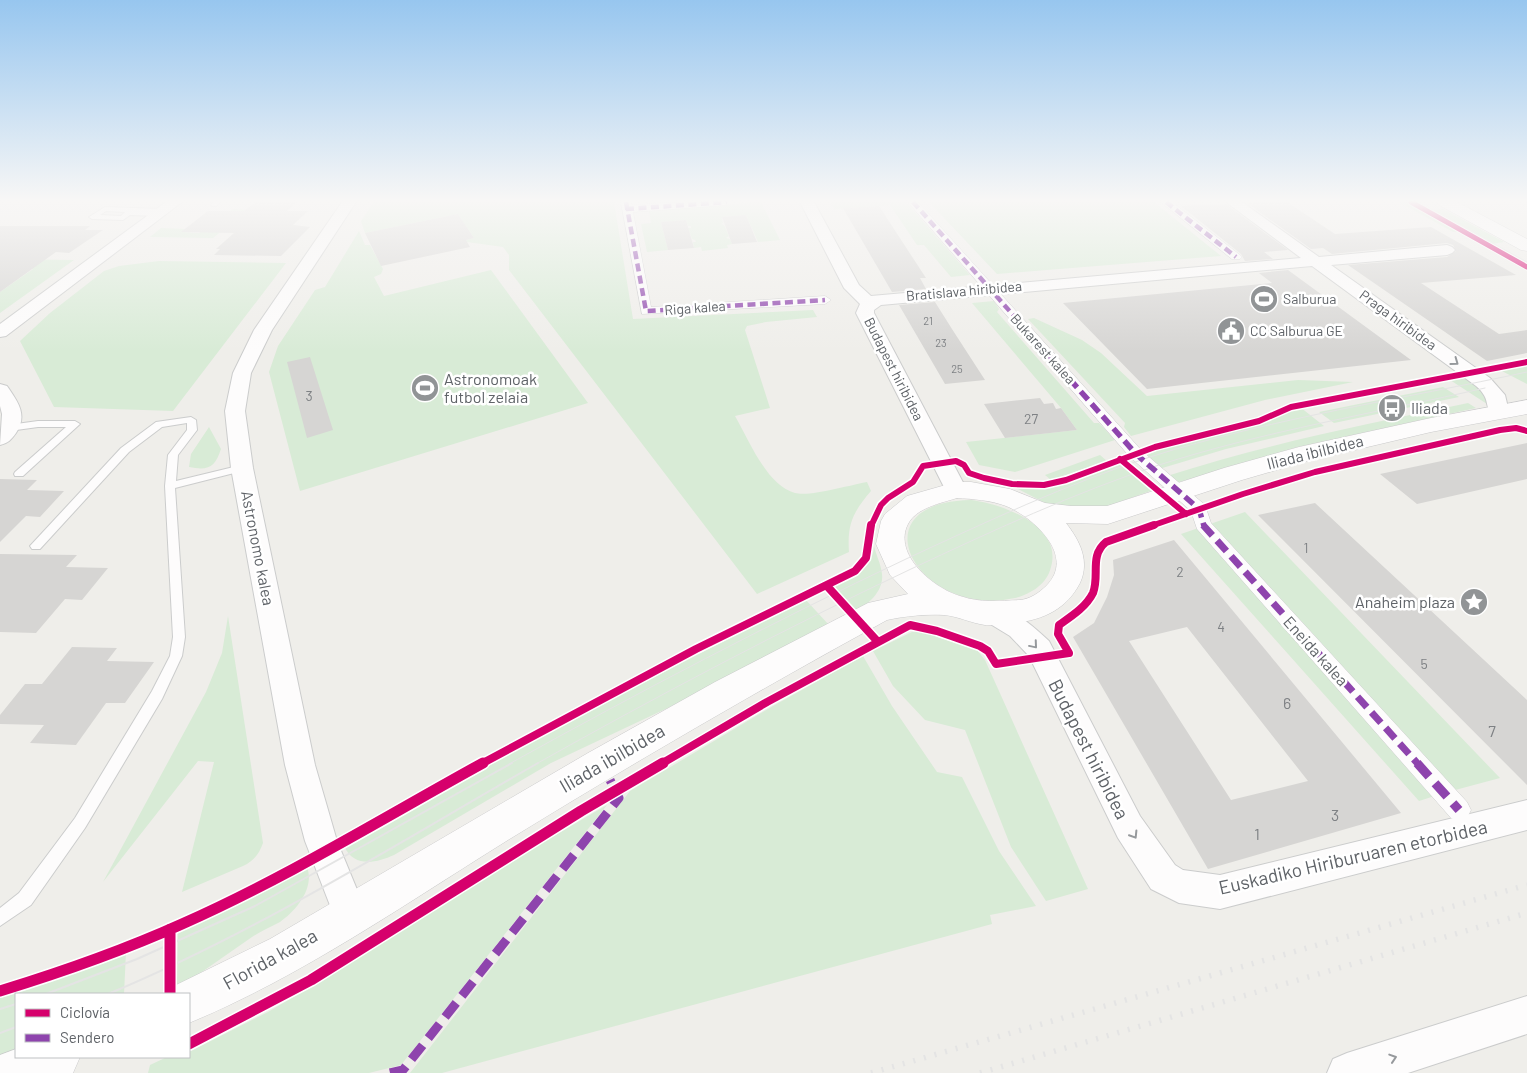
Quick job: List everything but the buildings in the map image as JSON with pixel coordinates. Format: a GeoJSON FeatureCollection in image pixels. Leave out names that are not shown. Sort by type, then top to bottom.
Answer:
{"type":"FeatureCollection","features":[{"type":"Feature","properties":{"kind":"main road","name":"Iliada ibilbidea"},"geometry":{"type":"LineString","coordinates":[[1067,546],[1108,515],[1232,474],[1360,440],[1527,407]]}},
{"type":"Feature","properties":{"kind":"main road"},"geometry":{"type":"LineString","coordinates":[[878,612],[894,582],[896,570],[890,545],[891,531],[897,518],[907,507],[937,493],[956,490],[992,493],[1029,506],[1056,528],[1067,546],[1070,558],[1070,571],[1066,583],[1058,593],[1046,602],[1032,609],[1015,613],[996,614],[970,612],[944,604],[914,585],[894,560]]}},
{"type":"Feature","properties":{"kind":"main road","name":"Iliada ibilbidea"},"geometry":{"type":"LineString","coordinates":[[1029,506],[1041,511],[1071,515],[1108,515]]}},
{"type":"Feature","properties":{"kind":"main road","name":"Iliada ibilbidea"},"geometry":{"type":"LineString","coordinates":[[350,914],[600,764],[727,692],[878,612],[900,606],[944,604]]}},
{"type":"Feature","properties":{"kind":"main road","name":"Florida kalea"},"geometry":{"type":"LineString","coordinates":[[190,1002],[264,965],[350,914]]}},
{"type":"Feature","properties":{"kind":"main road"},"geometry":{"type":"LineString","coordinates":[[13,1073],[53,1058]]}},
{"type":"Feature","properties":{"kind":"street"},"geometry":{"type":"LineString","coordinates":[[0,332],[107,252]]}},
{"type":"Feature","properties":{"kind":"street","name":"Astronomo kalea"},"geometry":{"type":"LineString","coordinates":[[314,252],[263,330],[242,374],[235,411],[242,468],[310,806],[334,882],[350,914]]}},
{"type":"Feature","properties":{"kind":"street","name":"Riga kalea"},"geometry":{"type":"LineString","coordinates":[[635,252],[646,311],[825,300]]}},
{"type":"Feature","properties":{"kind":"street","name":"Budapest hiribidea"},"geometry":{"type":"LineString","coordinates":[[833,252],[852,288],[870,304],[864,312],[956,490]]}},
{"type":"Feature","properties":{"kind":"street","name":"Bukarest kalea"},"geometry":{"type":"LineString","coordinates":[[957,252],[1136,454],[1178,491]]}},
{"type":"Feature","properties":{"kind":"street"},"geometry":{"type":"LineString","coordinates":[[1230,252],[1236,257]]}},
{"type":"Feature","properties":{"kind":"street","name":"Praga hiribidea"},"geometry":{"type":"LineString","coordinates":[[1303,252],[1483,382],[1495,392],[1499,400],[1499,412]]}},
{"type":"Feature","properties":{"kind":"street","name":"Bratislava hiribidea"},"geometry":{"type":"LineString","coordinates":[[870,304],[877,300],[891,298],[1422,252]]}},
{"type":"Feature","properties":{"kind":"street"},"geometry":{"type":"LineString","coordinates":[[0,390],[11,405],[5,425]]}},
{"type":"Feature","properties":{"kind":"street","name":"Eneida kalea"},"geometry":{"type":"LineString","coordinates":[[1178,491],[1198,509],[1204,525],[1459,810]]}},
{"type":"Feature","properties":{"kind":"street","name":"Budapest hiribidea"},"geometry":{"type":"LineString","coordinates":[[996,614],[1018,629],[1039,649],[1129,827],[1163,877],[1179,886]]}},
{"type":"Feature","properties":{"kind":"street","name":"Euskadiko Hiriburuaren etorbidea"},"geometry":{"type":"LineString","coordinates":[[1179,886],[1220,892],[1527,815]]}},
{"type":"Feature","properties":{"kind":"street"},"geometry":{"type":"LineString","coordinates":[[1347,1073],[1527,1014]]}},
{"type":"Feature","properties":{"kind":"lane"},"geometry":{"type":"LineString","coordinates":[[0,918],[24,899],[80,823],[157,695],[176,656],[178,638],[170,486],[173,455],[192,430],[191,420],[159,424],[125,450],[36,546]]}},
{"type":"Feature","properties":{"kind":"lane"},"geometry":{"type":"LineString","coordinates":[[5,425],[75,424],[19,474]]}},
{"type":"Feature","properties":{"kind":"lane"},"geometry":{"type":"LineString","coordinates":[[170,486],[242,468]]}},
{"type":"Feature","properties":{"kind":"green space","name":"Astronomoak futbol zelaia"},"geometry":{"type":"Polygon","coordinates":[[[346,252],[374,252],[383,269],[381,274],[374,277],[384,296],[491,270],[588,403],[300,491],[269,372],[278,346],[315,290],[325,287],[346,252]]]}},
{"type":"Feature","properties":{"kind":"green space"},"geometry":{"type":"Polygon","coordinates":[[[507,252],[622,252],[633,319],[813,310],[817,317],[766,322],[747,326],[745,330],[770,408],[735,416],[767,472],[785,489],[802,494],[867,482],[871,491],[852,519],[849,534],[849,552],[757,594],[509,270],[509,255],[507,252]]]}},
{"type":"Feature","properties":{"kind":"green space"},"geometry":{"type":"Polygon","coordinates":[[[930,252],[950,252],[970,275],[951,277],[930,252]]]}},
{"type":"Feature","properties":{"kind":"green space"},"geometry":{"type":"Polygon","coordinates":[[[976,252],[1216,252],[1221,256],[997,274],[976,252]]]}},
{"type":"Feature","properties":{"kind":"green space"},"geometry":{"type":"Polygon","coordinates":[[[0,259],[74,260],[0,313],[0,292],[33,269],[0,259]]]}},
{"type":"Feature","properties":{"kind":"green space"},"geometry":{"type":"Polygon","coordinates":[[[159,261],[286,263],[173,411],[54,407],[20,341],[50,313],[104,271],[119,266],[159,261]]]}},
{"type":"Feature","properties":{"kind":"green space"},"geometry":{"type":"Polygon","coordinates":[[[994,301],[999,309],[997,312],[1094,423],[1099,423],[1115,440],[1015,472],[979,465],[966,442],[1077,430],[1061,408],[972,303],[994,301]]]}},
{"type":"Feature","properties":{"kind":"green space"},"geometry":{"type":"Polygon","coordinates":[[[1034,318],[1082,340],[1101,353],[1147,396],[1298,380],[1353,382],[1265,400],[1131,436],[1124,427],[1125,423],[1028,319],[1034,318]]]}},
{"type":"Feature","properties":{"kind":"green space"},"geometry":{"type":"Polygon","coordinates":[[[1527,364],[1527,384],[1498,369],[1527,364]]]}},
{"type":"Feature","properties":{"kind":"green space"},"geometry":{"type":"Polygon","coordinates":[[[1467,374],[1490,400],[1487,404],[1447,378],[1467,374]]]}},
{"type":"Feature","properties":{"kind":"green space"},"geometry":{"type":"Polygon","coordinates":[[[1443,387],[1459,397],[1334,423],[1319,412],[1443,387]]]}},
{"type":"Feature","properties":{"kind":"green space"},"geometry":{"type":"Polygon","coordinates":[[[1468,403],[1476,408],[1298,447],[1176,483],[1167,476],[1279,444],[1468,403]]]}},
{"type":"Feature","properties":{"kind":"green space"},"geometry":{"type":"Polygon","coordinates":[[[1300,407],[1324,426],[1226,449],[1159,469],[1142,455],[1186,441],[1264,422],[1284,411],[1300,407]]]}},
{"type":"Feature","properties":{"kind":"green space"},"geometry":{"type":"Polygon","coordinates":[[[209,427],[221,449],[219,455],[214,464],[206,468],[189,467],[191,454],[209,427]]]}},
{"type":"Feature","properties":{"kind":"green space"},"geometry":{"type":"Polygon","coordinates":[[[1100,455],[1107,461],[1051,480],[1045,475],[1100,455]]]}},
{"type":"Feature","properties":{"kind":"green space"},"geometry":{"type":"Polygon","coordinates":[[[1120,462],[1153,490],[1100,509],[1047,504],[1016,488],[1054,487],[1120,462]]]}},
{"type":"Feature","properties":{"kind":"green space"},"geometry":{"type":"Polygon","coordinates":[[[971,500],[998,506],[1027,519],[1039,528],[1048,539],[1052,552],[1051,567],[1046,578],[1038,587],[1027,594],[1015,598],[980,600],[951,592],[927,577],[912,558],[907,537],[914,519],[935,506],[971,500]]]}},
{"type":"Feature","properties":{"kind":"green space"},"geometry":{"type":"Polygon","coordinates":[[[1245,512],[1500,778],[1419,801],[1181,534],[1245,512]]]}},
{"type":"Feature","properties":{"kind":"green space"},"geometry":{"type":"Polygon","coordinates":[[[874,546],[881,570],[881,586],[866,605],[856,611],[832,586],[860,572],[870,561],[874,546]]]}},
{"type":"Feature","properties":{"kind":"green space"},"geometry":{"type":"Polygon","coordinates":[[[805,599],[829,625],[693,696],[551,763],[394,855],[380,860],[359,861],[348,853],[344,846],[564,724],[805,599]]]}},
{"type":"Feature","properties":{"kind":"green space"},"geometry":{"type":"Polygon","coordinates":[[[228,616],[263,843],[256,857],[247,864],[182,892],[214,762],[198,761],[103,882],[206,692],[222,653],[228,616]]]}},
{"type":"Feature","properties":{"kind":"green space"},"geometry":{"type":"Polygon","coordinates":[[[912,632],[922,632],[977,650],[985,660],[1088,889],[1046,901],[1011,847],[965,730],[925,720],[893,686],[873,651],[912,632]]]}},
{"type":"Feature","properties":{"kind":"green space"},"geometry":{"type":"Polygon","coordinates":[[[863,656],[892,706],[937,772],[962,777],[999,851],[1036,906],[990,915],[992,924],[442,1073],[410,1073],[630,791],[773,706],[863,656]]]}},
{"type":"Feature","properties":{"kind":"green space"},"geometry":{"type":"Polygon","coordinates":[[[607,805],[401,1065],[369,1073],[148,1073],[150,1065],[165,1058],[190,1058],[190,1051],[268,1012],[329,976],[509,862],[607,805]]]}},
{"type":"Feature","properties":{"kind":"green space"},"geometry":{"type":"Polygon","coordinates":[[[307,867],[309,875],[306,891],[292,912],[280,922],[252,937],[177,988],[178,930],[227,909],[307,867]]]}},
{"type":"Feature","properties":{"kind":"green space"},"geometry":{"type":"Polygon","coordinates":[[[126,952],[124,993],[15,993],[15,1053],[0,1058],[0,996],[47,982],[126,952]]]}},
{"type":"Feature","properties":{"kind":"tram line"},"geometry":{"type":"LineString","coordinates":[[1509,252],[1527,262]]}},
{"type":"Feature","properties":{"kind":"tram line"},"geometry":{"type":"LineString","coordinates":[[509,764],[656,684],[805,608],[966,531],[1088,479],[1150,457],[1243,431],[1527,372]]}},
{"type":"Feature","properties":{"kind":"tram line"},"geometry":{"type":"LineString","coordinates":[[536,764],[675,688],[816,615],[972,541],[1096,488],[1159,465],[1239,442],[1485,388]]}},
{"type":"Feature","properties":{"kind":"tram line"},"geometry":{"type":"LineString","coordinates":[[49,993],[137,959],[255,906],[512,763]]}},
{"type":"Feature","properties":{"kind":"tram line"},"geometry":{"type":"LineString","coordinates":[[110,993],[219,943],[273,915],[538,763]]}},
{"type":"Feature","properties":{"kind":"tram line"},"geometry":{"type":"LineString","coordinates":[[0,1009],[15,1004]]}},
{"type":"Feature","properties":{"kind":"tram line"},"geometry":{"type":"LineString","coordinates":[[0,1033],[15,1027]]}},
{"type":"Feature","properties":{"kind":"railway"},"geometry":{"type":"LineString","coordinates":[[871,1073],[1527,885]]}},
{"type":"Feature","properties":{"kind":"railway"},"geometry":{"type":"LineString","coordinates":[[980,1073],[1527,913]]}},
{"type":"Feature","properties":{"kind":"marked path"},"geometry":{"type":"LineString","coordinates":[[635,252],[646,311],[825,300]]}},
{"type":"Feature","properties":{"kind":"marked path"},"geometry":{"type":"LineString","coordinates":[[957,252],[1136,454],[1199,509],[1203,525],[1459,810]]}},
{"type":"Feature","properties":{"kind":"marked path"},"geometry":{"type":"LineString","coordinates":[[1230,252],[1236,257]]}},
{"type":"Feature","properties":{"kind":"marked path"},"geometry":{"type":"LineString","coordinates":[[390,1073],[403,1070],[619,798],[610,780]]}},
{"type":"Feature","properties":{"kind":"cycle path"},"geometry":{"type":"LineString","coordinates":[[1500,252],[1527,267]]}},
{"type":"Feature","properties":{"kind":"cycle path"},"geometry":{"type":"LineString","coordinates":[[0,991],[108,955],[223,905],[647,674],[745,624],[845,577],[855,571],[866,558],[870,528],[881,505],[888,498],[913,482],[923,466],[956,461],[964,465],[969,473],[984,478],[1012,484],[1044,485],[1066,480],[1155,447],[1259,421],[1291,407],[1527,362]]}},
{"type":"Feature","properties":{"kind":"cycle path"},"geometry":{"type":"LineString","coordinates":[[190,1043],[311,980],[581,811],[767,702],[910,625],[917,625],[961,638],[985,648],[996,664],[1069,653],[1058,634],[1059,625],[1079,611],[1093,592],[1096,577],[1095,558],[1100,547],[1106,542],[1243,494],[1341,465],[1500,430],[1516,428],[1527,431]]}},
{"type":"Feature","properties":{"kind":"cycle path"},"geometry":{"type":"LineString","coordinates":[[1120,459],[1186,514]]}},
{"type":"Feature","properties":{"kind":"cycle path"},"geometry":{"type":"LineString","coordinates":[[827,586],[878,642]]}},
{"type":"Feature","properties":{"kind":"cycle path"},"geometry":{"type":"LineString","coordinates":[[170,929],[170,993]]}},
{"type":"Feature","properties":{"kind":"place","name":"Salburua"},"geometry":{"type":"Point","coordinates":[1264,299]}},
{"type":"Feature","properties":{"kind":"place","name":"CC Salburua GE"},"geometry":{"type":"Point","coordinates":[1231,331]}},
{"type":"Feature","properties":{"kind":"place","name":"Astronomoak futbol zelaia"},"geometry":{"type":"Point","coordinates":[425,388]}},
{"type":"Feature","properties":{"kind":"place","name":"Iliada"},"geometry":{"type":"Point","coordinates":[1392,408]}},
{"type":"Feature","properties":{"kind":"place","name":"Anaheim plaza"},"geometry":{"type":"Point","coordinates":[1474,602]}}]}
